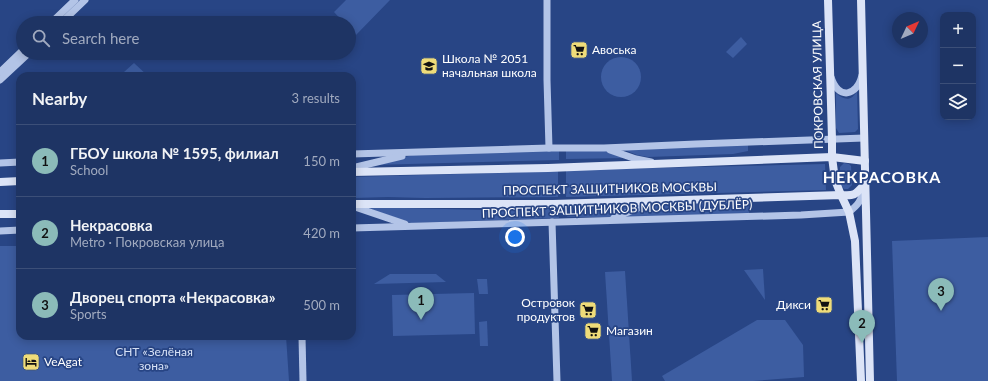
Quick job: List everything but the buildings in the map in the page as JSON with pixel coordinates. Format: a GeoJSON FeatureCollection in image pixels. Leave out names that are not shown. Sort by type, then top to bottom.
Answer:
{"type":"FeatureCollection","features":[{"type":"Feature","properties":{"kind":"main road","name":"ПОКРОВСКАЯ УЛИЦА"},"geometry":{"type":"LineString","coordinates":[[828,0],[832,157],[835,180],[849,212],[855,241],[861,381]]}},
{"type":"Feature","properties":{"kind":"main road"},"geometry":{"type":"LineString","coordinates":[[861,0],[870,381]]}},
{"type":"Feature","properties":{"kind":"main road","name":"ПРОСПЕКТ ЗАЩИТНИКОВ МОСКВЫ"},"geometry":{"type":"LineString","coordinates":[[356,172],[548,168],[832,157],[865,160]]}},
{"type":"Feature","properties":{"kind":"main road"},"geometry":{"type":"LineString","coordinates":[[0,182],[16,181]]}},
{"type":"Feature","properties":{"kind":"main road","name":"ПРОСПЕКТ ЗАЩИТНИКОВ МОСКВЫ"},"geometry":{"type":"LineString","coordinates":[[356,205],[553,204],[841,195],[851,196],[856,194],[865,184]]}},
{"type":"Feature","properties":{"kind":"main road"},"geometry":{"type":"LineString","coordinates":[[0,214],[16,214]]}},
{"type":"Feature","properties":{"kind":"street"},"geometry":{"type":"LineString","coordinates":[[59,16],[75,0]]}},
{"type":"Feature","properties":{"kind":"street"},"geometry":{"type":"LineString","coordinates":[[68,16],[85,0]]}},
{"type":"Feature","properties":{"kind":"street"},"geometry":{"type":"LineString","coordinates":[[547,0],[549,148]]}},
{"type":"Feature","properties":{"kind":"street"},"geometry":{"type":"LineString","coordinates":[[0,72],[16,57]]}},
{"type":"Feature","properties":{"kind":"street"},"geometry":{"type":"LineString","coordinates":[[0,80],[21,60]]}},
{"type":"Feature","properties":{"kind":"street"},"geometry":{"type":"LineString","coordinates":[[830,72],[837,89],[843,93],[847,93],[856,87],[861,79],[863,71]]}},
{"type":"Feature","properties":{"kind":"street"},"geometry":{"type":"LineString","coordinates":[[356,154],[549,148],[604,148],[864,138]]}},
{"type":"Feature","properties":{"kind":"street"},"geometry":{"type":"LineString","coordinates":[[604,148],[636,159],[659,164]]}},
{"type":"Feature","properties":{"kind":"street"},"geometry":{"type":"LineString","coordinates":[[356,167],[416,152]]}},
{"type":"Feature","properties":{"kind":"street"},"geometry":{"type":"LineString","coordinates":[[0,163],[16,162]]}},
{"type":"Feature","properties":{"kind":"street"},"geometry":{"type":"LineString","coordinates":[[849,212],[859,203],[862,198],[865,184]]}},
{"type":"Feature","properties":{"kind":"street"},"geometry":{"type":"LineString","coordinates":[[610,220],[655,200]]}},
{"type":"Feature","properties":{"kind":"street"},"geometry":{"type":"LineString","coordinates":[[356,206],[411,226]]}},
{"type":"Feature","properties":{"kind":"street","name":"ПРОСПЕКТ ЗАЩИТНИКОВ МОСКВЫ (ДУБЛЁР)"},"geometry":{"type":"LineString","coordinates":[[356,228],[801,215],[849,212]]}},
{"type":"Feature","properties":{"kind":"street"},"geometry":{"type":"LineString","coordinates":[[552,222],[557,381]]}},
{"type":"Feature","properties":{"kind":"street"},"geometry":{"type":"LineString","coordinates":[[0,231],[16,230]]}},
{"type":"Feature","properties":{"kind":"street"},"geometry":{"type":"LineString","coordinates":[[302,340],[303,381]]}},
{"type":"Feature","properties":{"kind":"green space"},"geometry":{"type":"Polygon","coordinates":[[[346,0],[390,0],[356,35],[356,16],[338,16],[334,12],[346,0]]]}},
{"type":"Feature","properties":{"kind":"green space"},"geometry":{"type":"Polygon","coordinates":[[[741,37],[747,44],[733,58],[726,52],[741,37]]]}},
{"type":"Feature","properties":{"kind":"green space"},"geometry":{"type":"Polygon","coordinates":[[[625,57],[632,60],[638,66],[641,77],[640,85],[632,94],[625,97],[617,97],[610,94],[602,85],[601,73],[604,66],[613,58],[625,57]]]}},
{"type":"Feature","properties":{"kind":"green space"},"geometry":{"type":"Polygon","coordinates":[[[134,63],[144,72],[124,72],[134,63]]]}},
{"type":"Feature","properties":{"kind":"green space"},"geometry":{"type":"Polygon","coordinates":[[[857,91],[858,129],[855,132],[839,133],[836,128],[836,93],[847,99],[855,95],[857,91]]]}},
{"type":"Feature","properties":{"kind":"green space"},"geometry":{"type":"Polygon","coordinates":[[[748,145],[748,151],[733,154],[648,157],[637,155],[622,149],[748,145]]]}},
{"type":"Feature","properties":{"kind":"green space"},"geometry":{"type":"Polygon","coordinates":[[[559,150],[559,160],[372,165],[417,154],[559,150]]]}},
{"type":"Feature","properties":{"kind":"green space"},"geometry":{"type":"Polygon","coordinates":[[[605,150],[627,158],[566,159],[566,151],[605,150]]]}},
{"type":"Feature","properties":{"kind":"green space"},"geometry":{"type":"Polygon","coordinates":[[[844,163],[851,166],[852,185],[848,189],[844,189],[840,184],[840,167],[844,163]]]}},
{"type":"Feature","properties":{"kind":"green space"},"geometry":{"type":"Polygon","coordinates":[[[825,164],[826,190],[566,197],[566,170],[825,164]]]}},
{"type":"Feature","properties":{"kind":"green space"},"geometry":{"type":"Polygon","coordinates":[[[558,171],[558,197],[356,198],[356,177],[558,171]]]}},
{"type":"Feature","properties":{"kind":"green space"},"geometry":{"type":"Polygon","coordinates":[[[733,203],[749,206],[749,213],[622,218],[653,205],[733,203]]]}},
{"type":"Feature","properties":{"kind":"green space"},"geometry":{"type":"Polygon","coordinates":[[[634,206],[611,217],[567,217],[567,209],[634,206]]]}},
{"type":"Feature","properties":{"kind":"green space"},"geometry":{"type":"Polygon","coordinates":[[[364,207],[486,210],[558,208],[559,218],[411,223],[364,207]]]}},
{"type":"Feature","properties":{"kind":"green space"},"geometry":{"type":"Polygon","coordinates":[[[988,237],[988,381],[897,381],[892,241],[988,237]]]}},
{"type":"Feature","properties":{"kind":"green space","name":"СНТ «Зелёная зона»"},"geometry":{"type":"Polygon","coordinates":[[[0,246],[16,246],[16,340],[286,340],[289,381],[0,381],[0,246]]]}},
{"type":"Feature","properties":{"kind":"green space"},"geometry":{"type":"Polygon","coordinates":[[[763,269],[765,300],[744,270],[763,269]]]}},
{"type":"Feature","properties":{"kind":"green space"},"geometry":{"type":"Polygon","coordinates":[[[625,271],[632,381],[612,381],[605,272],[625,271]]]}},
{"type":"Feature","properties":{"kind":"green space"},"geometry":{"type":"Polygon","coordinates":[[[390,274],[436,274],[446,282],[374,284],[390,274]]]}},
{"type":"Feature","properties":{"kind":"green space"},"geometry":{"type":"Polygon","coordinates":[[[477,279],[487,279],[488,294],[479,294],[477,279]]]}},
{"type":"Feature","properties":{"kind":"green space"},"geometry":{"type":"Polygon","coordinates":[[[474,293],[475,334],[393,336],[392,295],[474,293]]]}},
{"type":"Feature","properties":{"kind":"green space"},"geometry":{"type":"Polygon","coordinates":[[[757,320],[785,320],[803,345],[804,377],[753,381],[665,381],[662,376],[757,320]]]}},
{"type":"Feature","properties":{"kind":"green space"},"geometry":{"type":"Polygon","coordinates":[[[487,321],[488,346],[480,346],[479,322],[487,321]]]}},
{"type":"Feature","properties":{"kind":"place","name":"Авоська"},"geometry":{"type":"Point","coordinates":[579,50]}},
{"type":"Feature","properties":{"kind":"place","name":"Школа № 2051 начальная школа"},"geometry":{"type":"Point","coordinates":[429,66]}},
{"type":"Feature","properties":{"kind":"place","name":"Дикси"},"geometry":{"type":"Point","coordinates":[824,305]}},
{"type":"Feature","properties":{"kind":"place","name":"Островок продуктов"},"geometry":{"type":"Point","coordinates":[588,310]}},
{"type":"Feature","properties":{"kind":"place","name":"Дворец спорта «Некрасовка»"},"geometry":{"type":"Point","coordinates":[941,311]}},
{"type":"Feature","properties":{"kind":"place","name":"ГБОУ школа № 1595, филиал"},"geometry":{"type":"Point","coordinates":[421,320]}},
{"type":"Feature","properties":{"kind":"place","name":"Магазин"},"geometry":{"type":"Point","coordinates":[593,331]}},
{"type":"Feature","properties":{"kind":"place","name":"Некрасовка"},"geometry":{"type":"Point","coordinates":[862,343]}},
{"type":"Feature","properties":{"kind":"place","name":"VeAgat"},"geometry":{"type":"Point","coordinates":[31,362]}},
{"type":"Feature","properties":{"kind":"district","name":"НЕКРАСОВКА"},"geometry":{"type":"Point","coordinates":[882,177]}}]}
